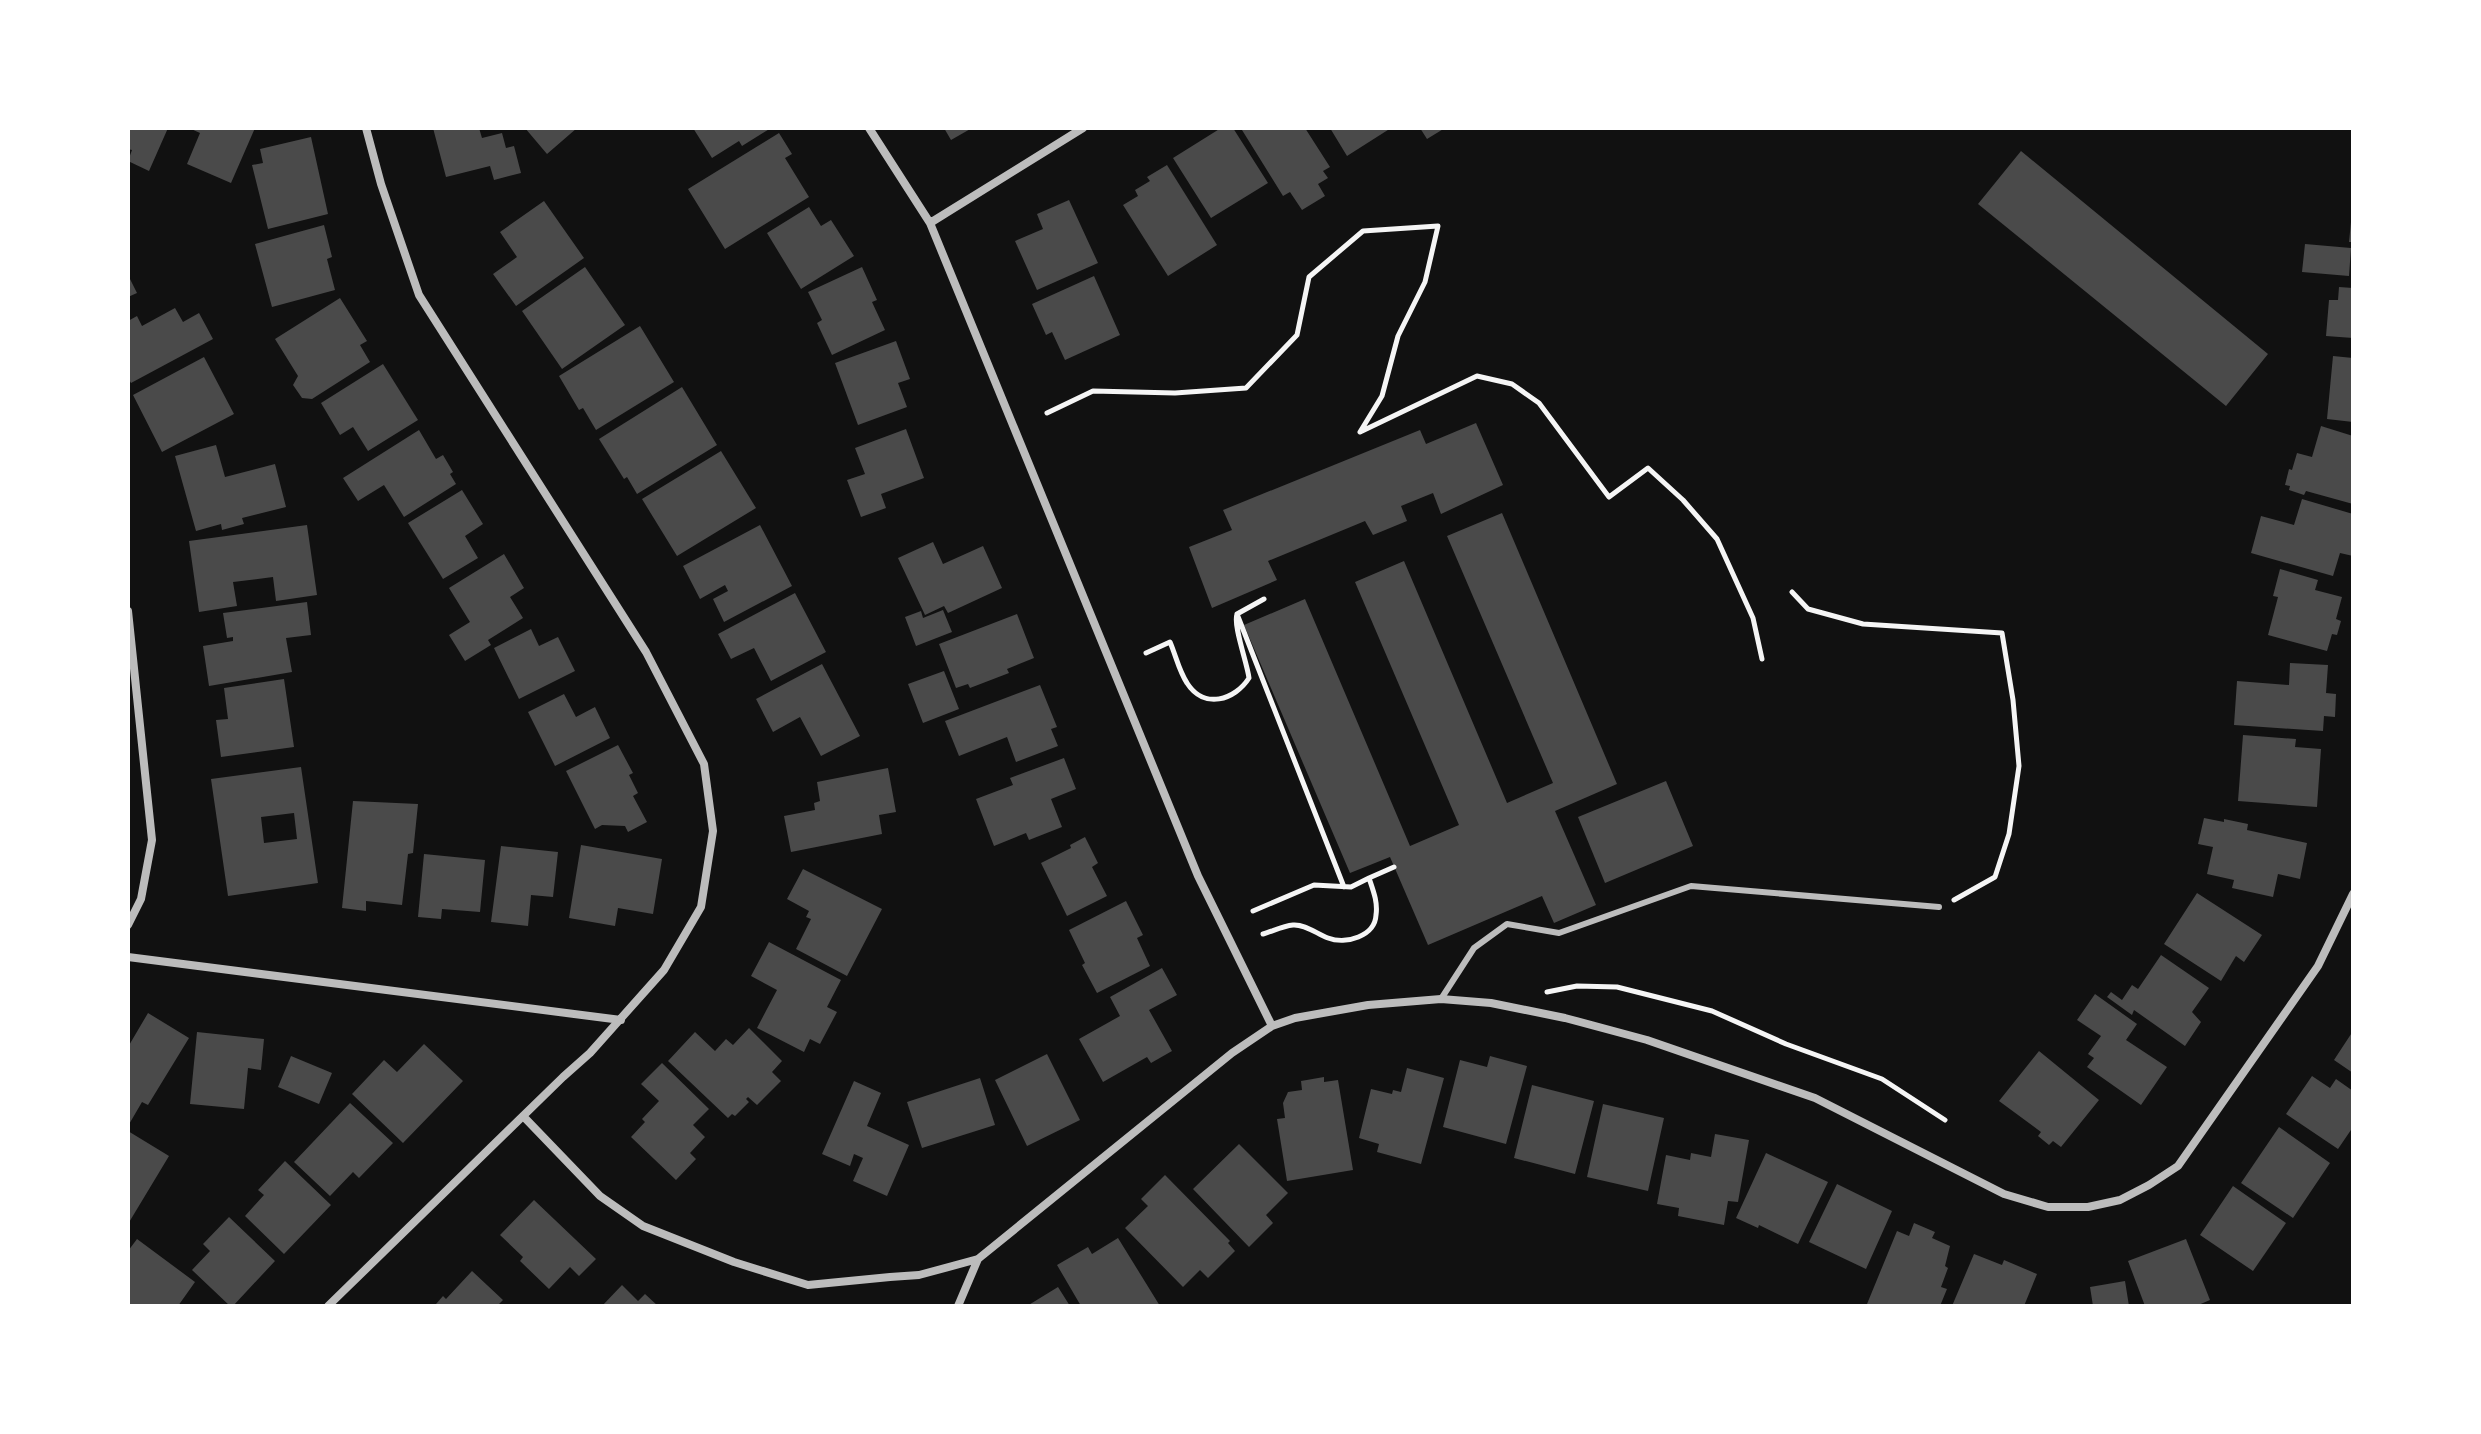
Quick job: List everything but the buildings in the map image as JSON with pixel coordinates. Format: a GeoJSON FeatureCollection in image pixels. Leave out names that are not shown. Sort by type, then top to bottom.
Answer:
{"type":"FeatureCollection","features":[{"type":"Feature","properties":{"kind":"street"},"geometry":{"type":"LineString","coordinates":[[328,1306],[590,1053],[664,970],[701,907],[713,831],[704,764],[646,652],[419,295],[381,184],[366,128]]}},
{"type":"Feature","properties":{"kind":"street"},"geometry":{"type":"LineString","coordinates":[[869,128],[930,223],[1198,876],[1272,1026]]}},
{"type":"Feature","properties":{"kind":"street"},"geometry":{"type":"LineString","coordinates":[[930,223],[1083,128]]}},
{"type":"Feature","properties":{"kind":"street"},"geometry":{"type":"LineString","coordinates":[[128,611],[152,840],[141,899],[128,925]]}},
{"type":"Feature","properties":{"kind":"street"},"geometry":{"type":"LineString","coordinates":[[523,1116],[600,1196],[643,1226],[734,1262],[808,1285],[919,1275],[978,1259],[1232,1053],[1272,1026],[1295,1018],[1368,1005],[1441,999],[1491,1003],[1565,1018],[1647,1040],[1815,1098],[2004,1194],[2048,1207],[2088,1207],[2120,1200],[2178,1166],[2318,966],[2353,894]]}},
{"type":"Feature","properties":{"kind":"street"},"geometry":{"type":"LineString","coordinates":[[128,957],[621,1020]]}},
{"type":"Feature","properties":{"kind":"street"},"geometry":{"type":"LineString","coordinates":[[958,1306],[978,1259]]}},
{"type":"Feature","properties":{"kind":"lane"},"geometry":{"type":"LineString","coordinates":[[1441,999],[1474,948],[1507,924],[1559,933],[1691,886],[1939,907]]}},
{"type":"Feature","properties":{"kind":"path"},"geometry":{"type":"LineString","coordinates":[[1047,413],[1093,391],[1175,393],[1246,388],[1297,335],[1309,277],[1363,231],[1438,226],[1425,282],[1398,336],[1382,396],[1360,432],[1477,376],[1512,384],[1539,403],[1609,497],[1648,468],[1683,500],[1717,539],[1753,618],[1762,659]]}},
{"type":"Feature","properties":{"kind":"path"},"geometry":{"type":"LineString","coordinates":[[1792,592],[1808,609],[1863,624],[2002,633],[2013,700],[2019,766],[2009,834],[1995,877],[1939,907]]}},
{"type":"Feature","properties":{"kind":"path"},"geometry":{"type":"LineString","coordinates":[[1146,653],[1170,642],[1183,675],[1197,695],[1218,700],[1231,696],[1242,689],[1249,678],[1247,659],[1234,621],[1237,614],[1264,599]]}},
{"type":"Feature","properties":{"kind":"path"},"geometry":{"type":"LineString","coordinates":[[1237,614],[1344,887]]}},
{"type":"Feature","properties":{"kind":"path"},"geometry":{"type":"LineString","coordinates":[[1253,911],[1314,885],[1351,887],[1394,867]]}},
{"type":"Feature","properties":{"kind":"path"},"geometry":{"type":"LineString","coordinates":[[1263,934],[1295,925],[1329,939],[1340,941],[1356,938],[1370,930],[1377,919],[1376,901],[1369,878]]}},
{"type":"Feature","properties":{"kind":"path"},"geometry":{"type":"LineString","coordinates":[[1534,995],[1577,986],[1617,987],[1712,1011],[1786,1044],[1882,1079],[1945,1120]]}}]}
